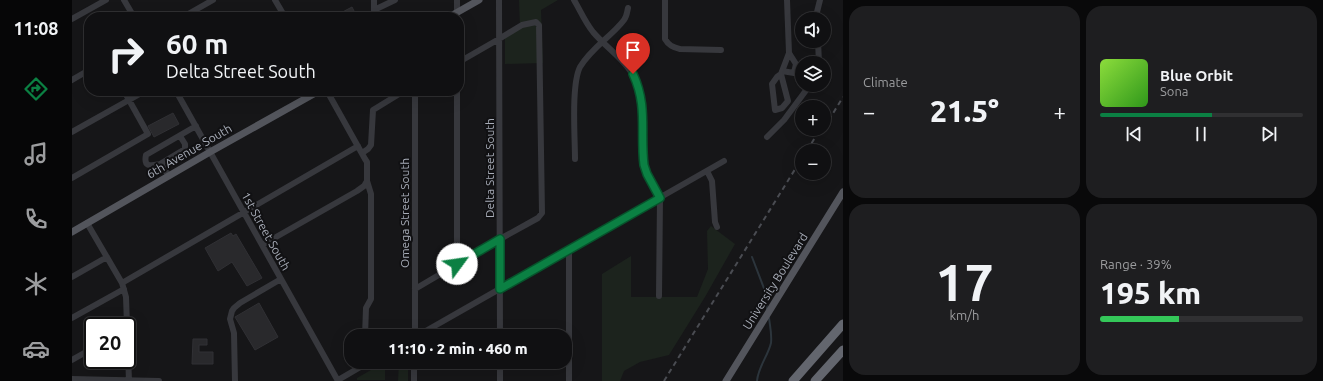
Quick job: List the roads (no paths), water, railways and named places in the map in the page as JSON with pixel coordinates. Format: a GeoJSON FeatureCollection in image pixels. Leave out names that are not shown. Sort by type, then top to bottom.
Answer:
{"type":"FeatureCollection","features":[{"type":"Feature","properties":{"kind":"highway"},"geometry":{"type":"LineString","coordinates":[[793,381],[843,324]]}},
{"type":"Feature","properties":{"kind":"highway"},"geometry":{"type":"LineString","coordinates":[[815,381],[843,350]]}},
{"type":"Feature","properties":{"kind":"main road"},"geometry":{"type":"LineString","coordinates":[[459,12],[479,0]]}},
{"type":"Feature","properties":{"kind":"main road","name":"6th Avenue South"},"geometry":{"type":"LineString","coordinates":[[72,232],[310,96]]}},
{"type":"Feature","properties":{"kind":"main road","name":"University Boulevard"},"geometry":{"type":"LineString","coordinates":[[726,381],[843,192]]}},
{"type":"Feature","properties":{"kind":"street"},"geometry":{"type":"LineString","coordinates":[[85,12],[106,0]]}},
{"type":"Feature","properties":{"kind":"street"},"geometry":{"type":"LineString","coordinates":[[124,0],[131,12]]}},
{"type":"Feature","properties":{"kind":"street"},"geometry":{"type":"LineString","coordinates":[[192,12],[212,0]]}},
{"type":"Feature","properties":{"kind":"street"},"geometry":{"type":"LineString","coordinates":[[275,0],[282,12]]}},
{"type":"Feature","properties":{"kind":"street"},"geometry":{"type":"LineString","coordinates":[[374,0],[374,10],[395,0]]}},
{"type":"Feature","properties":{"kind":"street"},"geometry":{"type":"LineString","coordinates":[[456,0],[457,12]]}},
{"type":"Feature","properties":{"kind":"street","name":"Delta Street South"},"geometry":{"type":"LineString","coordinates":[[499,0],[500,329]]}},
{"type":"Feature","properties":{"kind":"street"},"geometry":{"type":"LineString","coordinates":[[574,0],[592,30],[627,66],[637,83],[640,93],[643,109],[644,165],[647,174],[660,198],[659,296]]}},
{"type":"Feature","properties":{"kind":"street"},"geometry":{"type":"LineString","coordinates":[[665,0],[665,39],[668,44],[674,48],[680,49],[721,50]]}},
{"type":"Feature","properties":{"kind":"street"},"geometry":{"type":"LineString","coordinates":[[782,72],[788,101],[782,108],[775,110],[772,84],[782,72],[789,53],[787,0]]}},
{"type":"Feature","properties":{"kind":"street"},"geometry":{"type":"LineString","coordinates":[[817,12],[820,0]]}},
{"type":"Feature","properties":{"kind":"street"},"geometry":{"type":"LineString","coordinates":[[575,159],[575,100],[577,75],[585,61],[624,19],[628,8]]}},
{"type":"Feature","properties":{"kind":"street"},"geometry":{"type":"LineString","coordinates":[[72,19],[84,12]]}},
{"type":"Feature","properties":{"kind":"street"},"geometry":{"type":"LineString","coordinates":[[415,289],[538,218],[542,213],[539,25],[536,22],[522,25],[464,59]]}},
{"type":"Feature","properties":{"kind":"street"},"geometry":{"type":"LineString","coordinates":[[782,72],[794,74],[796,64],[789,53]]}},
{"type":"Feature","properties":{"kind":"street"},"geometry":{"type":"LineString","coordinates":[[72,80],[84,73]]}},
{"type":"Feature","properties":{"kind":"street"},"geometry":{"type":"LineString","coordinates":[[767,137],[784,120],[805,92]]}},
{"type":"Feature","properties":{"kind":"street"},"geometry":{"type":"LineString","coordinates":[[72,178],[148,134],[127,96]]}},
{"type":"Feature","properties":{"kind":"street"},"geometry":{"type":"LineString","coordinates":[[72,132],[136,96]]}},
{"type":"Feature","properties":{"kind":"street","name":"1st Street South"},"geometry":{"type":"LineString","coordinates":[[181,96],[210,152],[338,381]]}},
{"type":"Feature","properties":{"kind":"street"},"geometry":{"type":"LineString","coordinates":[[330,96],[367,162],[367,181],[371,194],[372,285],[371,299],[366,308],[365,329]]}},
{"type":"Feature","properties":{"kind":"street"},"geometry":{"type":"LineString","coordinates":[[362,153],[371,145],[373,110],[396,96]]}},
{"type":"Feature","properties":{"kind":"street","name":"Omega Street South"},"geometry":{"type":"LineString","coordinates":[[415,96],[416,329]]}},
{"type":"Feature","properties":{"kind":"street"},"geometry":{"type":"LineString","coordinates":[[457,96],[457,264]]}},
{"type":"Feature","properties":{"kind":"street"},"geometry":{"type":"LineString","coordinates":[[180,136],[185,144],[185,149],[160,164],[152,167],[148,165],[146,155],[196,126]]}},
{"type":"Feature","properties":{"kind":"street"},"geometry":{"type":"LineString","coordinates":[[72,318],[244,213],[358,146]]}},
{"type":"Feature","properties":{"kind":"street"},"geometry":{"type":"LineString","coordinates":[[429,329],[724,161]]}},
{"type":"Feature","properties":{"kind":"street"},"geometry":{"type":"LineString","coordinates":[[160,164],[169,176]]}},
{"type":"Feature","properties":{"kind":"street"},"geometry":{"type":"LineString","coordinates":[[707,171],[712,180],[715,222],[717,226]]}},
{"type":"Feature","properties":{"kind":"street"},"geometry":{"type":"LineString","coordinates":[[262,245],[357,191],[364,186],[367,181]]}},
{"type":"Feature","properties":{"kind":"street"},"geometry":{"type":"LineString","coordinates":[[88,223],[123,286],[126,297],[127,317]]}},
{"type":"Feature","properties":{"kind":"street"},"geometry":{"type":"LineString","coordinates":[[569,250],[569,381]]}},
{"type":"Feature","properties":{"kind":"street"},"geometry":{"type":"LineString","coordinates":[[72,277],[107,257]]}},
{"type":"Feature","properties":{"kind":"street"},"geometry":{"type":"LineString","coordinates":[[236,381],[234,333],[230,319],[232,311],[240,303],[281,279]]}},
{"type":"Feature","properties":{"kind":"street"},"geometry":{"type":"LineString","coordinates":[[72,360],[84,353]]}},
{"type":"Feature","properties":{"kind":"street"},"geometry":{"type":"LineString","coordinates":[[128,369],[128,381]]}},
{"type":"Feature","properties":{"kind":"street"},"geometry":{"type":"LineString","coordinates":[[338,381],[357,369]]}},
{"type":"Feature","properties":{"kind":"street"},"geometry":{"type":"LineString","coordinates":[[414,369],[414,381]]}},
{"type":"Feature","properties":{"kind":"street"},"geometry":{"type":"LineString","coordinates":[[500,369],[500,381]]}},
{"type":"Feature","properties":{"kind":"street"},"geometry":{"type":"LineString","coordinates":[[72,379],[160,381]]}},
{"type":"Feature","properties":{"kind":"waterway"},"geometry":{"type":"LineString","coordinates":[[752,257],[765,291],[767,309]]}},
{"type":"Feature","properties":{"kind":"waterway"},"geometry":{"type":"LineString","coordinates":[[757,381],[759,371],[771,343],[769,318]]}},
{"type":"Feature","properties":{"kind":"railway"},"geometry":{"type":"LineString","coordinates":[[831,117],[843,97]]}},
{"type":"Feature","properties":{"kind":"railway"},"geometry":{"type":"LineString","coordinates":[[811,144],[816,136]]}},
{"type":"Feature","properties":{"kind":"railway"},"geometry":{"type":"LineString","coordinates":[[664,381],[795,169]]}}]}
